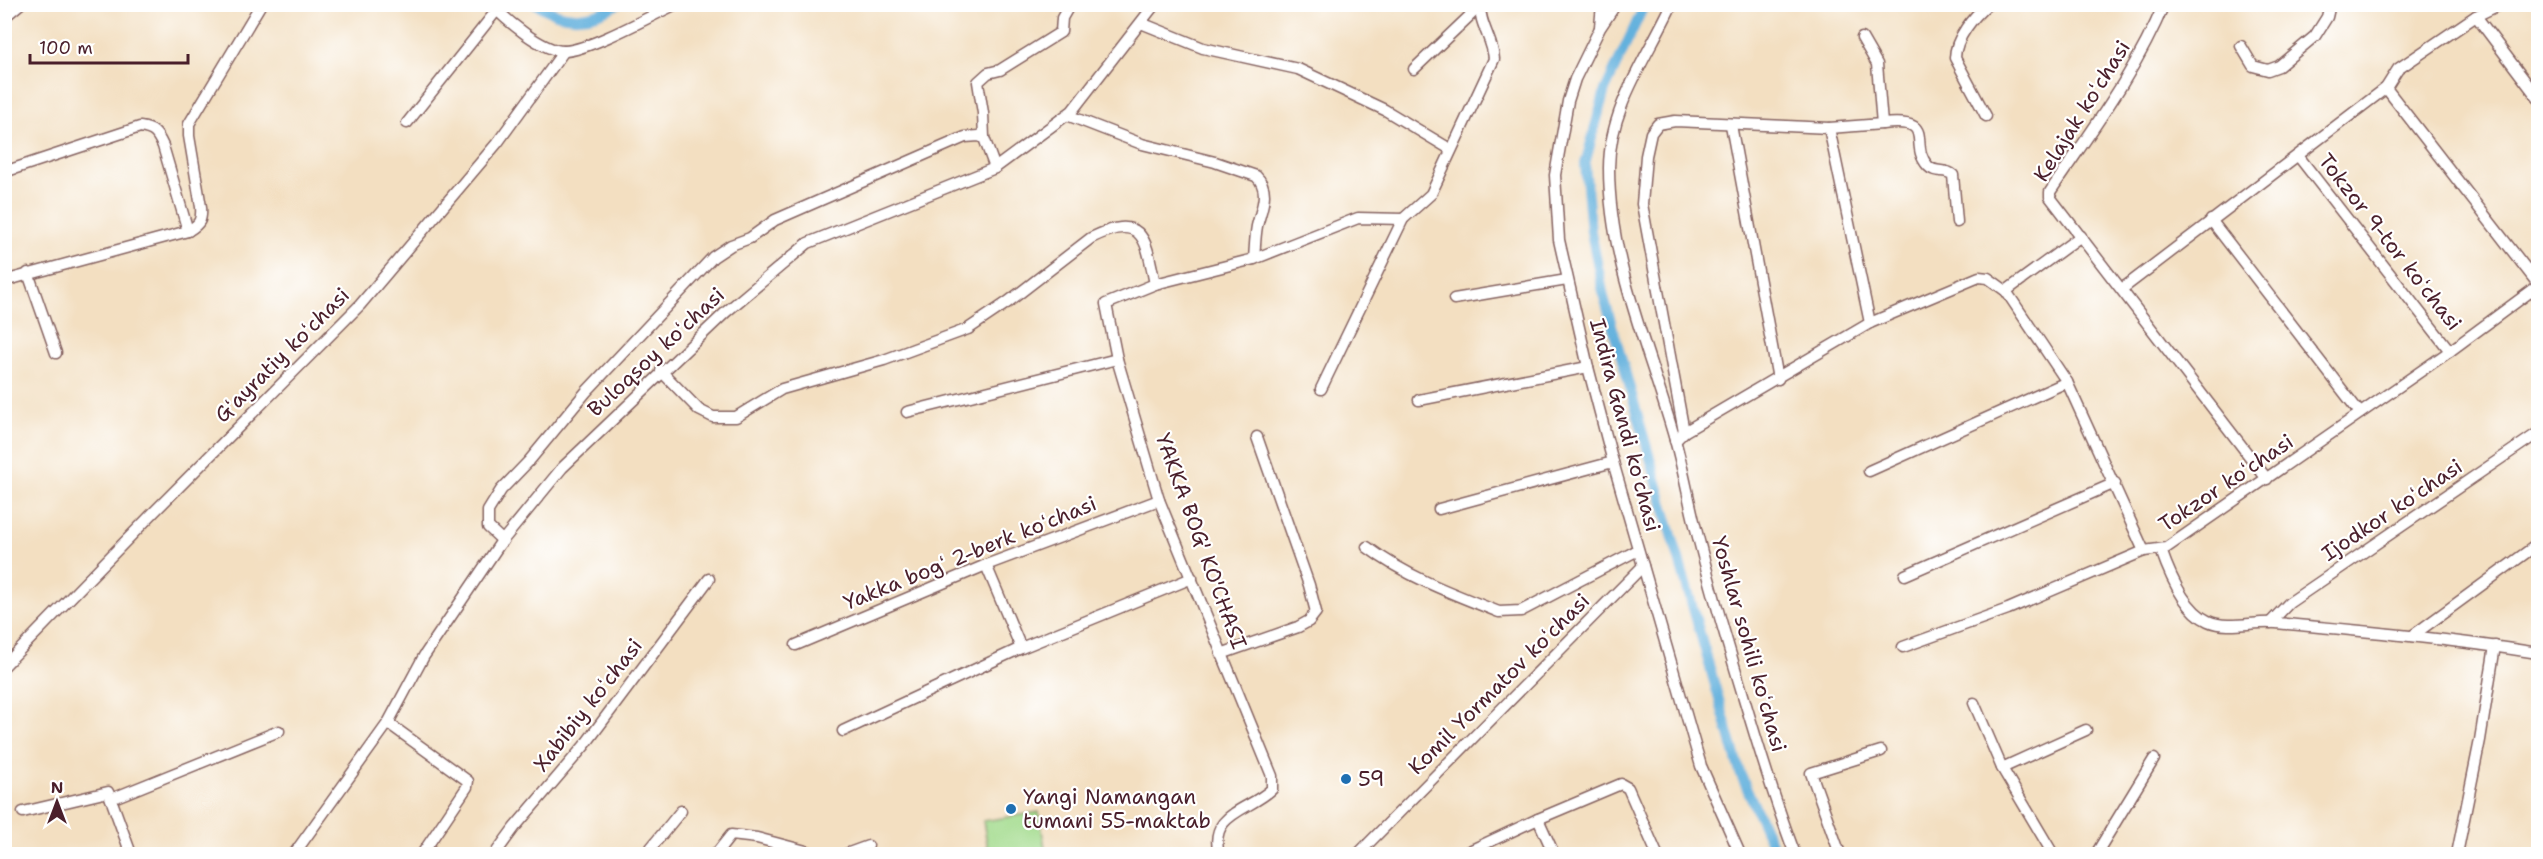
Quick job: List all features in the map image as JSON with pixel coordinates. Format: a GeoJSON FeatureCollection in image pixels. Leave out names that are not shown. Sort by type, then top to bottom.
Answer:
{"type":"FeatureCollection","features":[{"type":"Feature","properties":{"kind":"street"},"geometry":{"type":"LineString","coordinates":[[8,14],[20,4]]}},
{"type":"Feature","properties":{"kind":"street"},"geometry":{"type":"LineString","coordinates":[[4,281],[188,231],[199,224],[202,218],[189,124],[261,4]]}},
{"type":"Feature","properties":{"kind":"street"},"geometry":{"type":"LineString","coordinates":[[407,123],[494,7],[530,38],[564,51],[590,44],[676,4]]}},
{"type":"Feature","properties":{"kind":"street"},"geometry":{"type":"LineString","coordinates":[[1056,4],[1062,18]]}},
{"type":"Feature","properties":{"kind":"street"},"geometry":{"type":"LineString","coordinates":[[995,168],[984,138],[978,82],[988,73],[1000,70],[1061,32],[1062,18],[1070,4]]}},
{"type":"Feature","properties":{"kind":"street","name":"Buloqsoy koʻchasi"},"geometry":{"type":"LineString","coordinates":[[294,855],[388,723],[424,656],[503,541],[562,468],[661,371],[726,312],[808,243],[995,168],[1067,115],[1155,4]]}},
{"type":"Feature","properties":{"kind":"street"},"geometry":{"type":"LineString","coordinates":[[1599,27],[1602,4]]}},
{"type":"Feature","properties":{"kind":"street","name":"Indira Gandi koʻchasi"},"geometry":{"type":"LineString","coordinates":[[1616,4],[1599,27],[1575,79],[1558,148],[1555,208],[1567,280],[1588,368],[1642,566],[1701,766],[1740,855]]}},
{"type":"Feature","properties":{"kind":"street","name":"Yoshlar sohili koʻchasi"},"geometry":{"type":"LineString","coordinates":[[1672,4],[1617,117],[1611,143],[1609,168],[1615,230],[1623,274],[1675,441],[1695,526],[1730,653],[1773,797],[1795,855]]}},
{"type":"Feature","properties":{"kind":"street"},"geometry":{"type":"LineString","coordinates":[[1986,116],[1955,53],[1966,29],[1988,4]]}},
{"type":"Feature","properties":{"kind":"street","name":"Kelajak koʻchasi"},"geometry":{"type":"LineString","coordinates":[[2164,4],[2153,32],[2118,92],[2050,192],[2050,197],[2267,479]]}},
{"type":"Feature","properties":{"kind":"street"},"geometry":{"type":"LineString","coordinates":[[2241,46],[2253,66],[2268,70],[2279,66],[2315,36],[2327,17],[2330,4]]}},
{"type":"Feature","properties":{"kind":"street"},"geometry":{"type":"LineString","coordinates":[[2122,289],[2211,220],[2299,157],[2386,88],[2398,69],[2476,16],[2501,4]]}},
{"type":"Feature","properties":{"kind":"street"},"geometry":{"type":"LineString","coordinates":[[1414,69],[1480,5]]}},
{"type":"Feature","properties":{"kind":"street"},"geometry":{"type":"LineString","coordinates":[[1321,388],[1403,219],[1431,194],[1494,59],[1493,47],[1482,22],[1480,5]]}},
{"type":"Feature","properties":{"kind":"street"},"geometry":{"type":"LineString","coordinates":[[2476,16],[2538,98]]}},
{"type":"Feature","properties":{"kind":"street"},"geometry":{"type":"LineString","coordinates":[[1140,23],[1203,48],[1298,69],[1385,110],[1450,150]]}},
{"type":"Feature","properties":{"kind":"street"},"geometry":{"type":"LineString","coordinates":[[1862,38],[1877,64],[1882,124]]}},
{"type":"Feature","properties":{"kind":"street","name":"Gʻayratiy koʻchasi"},"geometry":{"type":"LineString","coordinates":[[4,666],[360,305],[498,142],[564,51]]}},
{"type":"Feature","properties":{"kind":"street"},"geometry":{"type":"LineString","coordinates":[[2386,88],[2538,285]]}},
{"type":"Feature","properties":{"kind":"street"},"geometry":{"type":"LineString","coordinates":[[1067,115],[1142,144],[1215,162],[1256,176],[1264,192],[1254,259]]}},
{"type":"Feature","properties":{"kind":"street"},"geometry":{"type":"LineString","coordinates":[[1684,432],[1642,204],[1646,156],[1651,133],[1658,124],[1675,121],[1829,128],[1902,122],[1914,127],[1918,132],[1926,165],[1931,169],[1949,171],[1953,175],[1957,222]]}},
{"type":"Feature","properties":{"kind":"street"},"geometry":{"type":"LineString","coordinates":[[1731,124],[1778,379]]}},
{"type":"Feature","properties":{"kind":"street"},"geometry":{"type":"LineString","coordinates":[[4,172],[140,127],[148,128],[158,134],[163,146],[188,231]]}},
{"type":"Feature","properties":{"kind":"street"},"geometry":{"type":"LineString","coordinates":[[1829,128],[1870,323]]}},
{"type":"Feature","properties":{"kind":"street"},"geometry":{"type":"LineString","coordinates":[[503,541],[488,527],[488,511],[501,490],[529,461],[586,392],[713,256],[731,245],[750,238],[775,220],[869,178],[964,137],[984,138]]}},
{"type":"Feature","properties":{"kind":"street","name":"Tokzor 9-tor koʻchasi"},"geometry":{"type":"LineString","coordinates":[[2299,157],[2450,351]]}},
{"type":"Feature","properties":{"kind":"street","name":"YAKKA BOG' KO'CHASI"},"geometry":{"type":"LineString","coordinates":[[1219,855],[1218,836],[1224,820],[1266,795],[1272,789],[1273,782],[1269,767],[1159,500],[1117,359],[1106,304],[1155,284],[1254,259],[1358,218],[1403,219]]}},
{"type":"Feature","properties":{"kind":"street"},"geometry":{"type":"LineString","coordinates":[[2211,220],[2360,413]]}},
{"type":"Feature","properties":{"kind":"street"},"geometry":{"type":"LineString","coordinates":[[661,371],[699,410],[713,417],[736,417],[782,388],[884,360],[968,329],[1008,302],[1091,238],[1119,228],[1140,233],[1146,242],[1155,284]]}},
{"type":"Feature","properties":{"kind":"street"},"geometry":{"type":"LineString","coordinates":[[2006,291],[2081,236]]}},
{"type":"Feature","properties":{"kind":"street"},"geometry":{"type":"LineString","coordinates":[[28,273],[56,353]]}},
{"type":"Feature","properties":{"kind":"street"},"geometry":{"type":"LineString","coordinates":[[1675,441],[1684,432],[1870,323],[1979,277],[1988,278],[2006,291],[2067,382],[2115,483],[2144,551]]}},
{"type":"Feature","properties":{"kind":"street"},"geometry":{"type":"LineString","coordinates":[[1454,299],[1567,280]]}},
{"type":"Feature","properties":{"kind":"street","name":"Tokzor koʻchasi"},"geometry":{"type":"LineString","coordinates":[[1903,647],[2008,609],[2144,551],[2161,550],[2450,351],[2538,285]]}},
{"type":"Feature","properties":{"kind":"street"},"geometry":{"type":"LineString","coordinates":[[907,412],[1117,359]]}},
{"type":"Feature","properties":{"kind":"street"},"geometry":{"type":"LineString","coordinates":[[1419,400],[1588,368]]}},
{"type":"Feature","properties":{"kind":"street"},"geometry":{"type":"LineString","coordinates":[[1869,471],[2067,382]]}},
{"type":"Feature","properties":{"kind":"street","name":"Ijodkor koʻchasi"},"geometry":{"type":"LineString","coordinates":[[2270,623],[2299,596],[2538,434]]}},
{"type":"Feature","properties":{"kind":"street"},"geometry":{"type":"LineString","coordinates":[[1221,654],[1298,627],[1309,621],[1316,612],[1309,585],[1277,500],[1257,437]]}},
{"type":"Feature","properties":{"kind":"street"},"geometry":{"type":"LineString","coordinates":[[1439,509],[1613,462]]}},
{"type":"Feature","properties":{"kind":"street"},"geometry":{"type":"LineString","coordinates":[[1905,575],[2115,483]]}},
{"type":"Feature","properties":{"kind":"street","name":"Yakka bogʻ 2-berk koʻchasi"},"geometry":{"type":"LineString","coordinates":[[796,645],[986,565],[1159,500]]}},
{"type":"Feature","properties":{"kind":"street"},"geometry":{"type":"LineString","coordinates":[[2412,636],[2538,544]]}},
{"type":"Feature","properties":{"kind":"street"},"geometry":{"type":"LineString","coordinates":[[1367,546],[1389,563],[1440,589],[1499,612],[1521,611],[1638,550]]}},
{"type":"Feature","properties":{"kind":"street"},"geometry":{"type":"LineString","coordinates":[[2161,550],[2176,584],[2198,615],[2210,622],[2240,625],[2270,623],[2412,636],[2538,652]]}},
{"type":"Feature","properties":{"kind":"street"},"geometry":{"type":"LineString","coordinates":[[986,565],[1021,648]]}},
{"type":"Feature","properties":{"kind":"street","name":"Komil Yormatov koʻchasi"},"geometry":{"type":"LineString","coordinates":[[1358,855],[1642,566]]}},
{"type":"Feature","properties":{"kind":"street"},"geometry":{"type":"LineString","coordinates":[[843,731],[1021,648],[1192,578]]}},
{"type":"Feature","properties":{"kind":"street","name":"Xabibiy koʻchasi"},"geometry":{"type":"LineString","coordinates":[[495,855],[514,828],[584,746],[709,579]]}},
{"type":"Feature","properties":{"kind":"street"},"geometry":{"type":"LineString","coordinates":[[2457,855],[2480,740],[2495,646]]}},
{"type":"Feature","properties":{"kind":"street"},"geometry":{"type":"LineString","coordinates":[[1974,703],[2002,768],[2053,855]]}},
{"type":"Feature","properties":{"kind":"street"},"geometry":{"type":"LineString","coordinates":[[388,723],[468,781],[467,787],[422,855]]}},
{"type":"Feature","properties":{"kind":"street"},"geometry":{"type":"LineString","coordinates":[[2002,768],[2086,730]]}},
{"type":"Feature","properties":{"kind":"street"},"geometry":{"type":"LineString","coordinates":[[111,799],[279,731]]}},
{"type":"Feature","properties":{"kind":"street"},"geometry":{"type":"LineString","coordinates":[[1840,855],[1811,773],[1881,751]]}},
{"type":"Feature","properties":{"kind":"street"},"geometry":{"type":"LineString","coordinates":[[2096,855],[2154,759]]}},
{"type":"Feature","properties":{"kind":"street"},"geometry":{"type":"LineString","coordinates":[[1463,855],[1538,819],[1621,784],[1628,788],[1657,855]]}},
{"type":"Feature","properties":{"kind":"street"},"geometry":{"type":"LineString","coordinates":[[23,812],[108,792],[131,855]]}},
{"type":"Feature","properties":{"kind":"street"},"geometry":{"type":"LineString","coordinates":[[646,855],[681,811]]}},
{"type":"Feature","properties":{"kind":"street"},"geometry":{"type":"LineString","coordinates":[[1538,819],[1554,855]]}},
{"type":"Feature","properties":{"kind":"street"},"geometry":{"type":"LineString","coordinates":[[716,855],[731,835],[757,838],[817,855]]}},
{"type":"Feature","properties":{"kind":"street"},"geometry":{"type":"LineString","coordinates":[[846,855],[868,846]]}},
{"type":"Feature","properties":{"kind":"green space"},"geometry":{"type":"Polygon","coordinates":[[[1039,812],[1046,854],[989,854],[983,821],[1039,812]]]}},
{"type":"Feature","properties":{"kind":"waterway"},"geometry":{"type":"LineString","coordinates":[[536,4],[557,14],[577,17],[597,14],[618,4]]}},
{"type":"Feature","properties":{"kind":"waterway"},"geometry":{"type":"LineString","coordinates":[[1645,4],[1605,90],[1585,164],[1591,232],[1604,297],[1740,773],[1776,854]]}},
{"type":"Feature","properties":{"kind":"place","name":"59"},"geometry":{"type":"Point","coordinates":[1346,779]}},
{"type":"Feature","properties":{"kind":"place","name":"Yangi Namangan tumani 55-maktab"},"geometry":{"type":"Point","coordinates":[1011,809]}}]}
